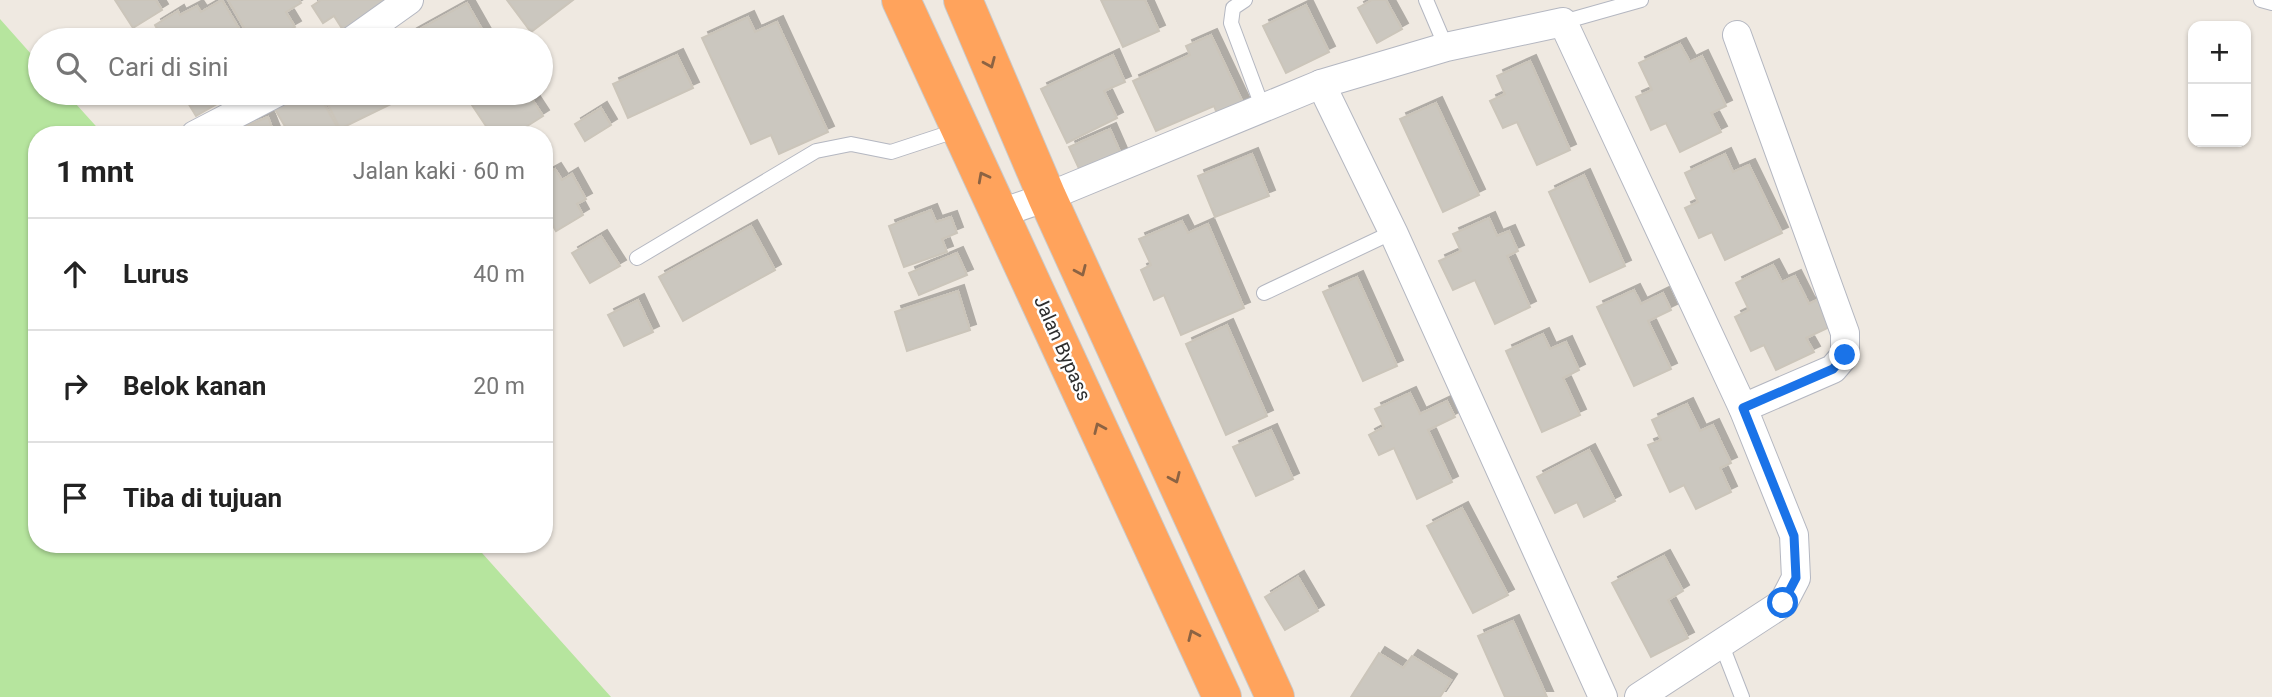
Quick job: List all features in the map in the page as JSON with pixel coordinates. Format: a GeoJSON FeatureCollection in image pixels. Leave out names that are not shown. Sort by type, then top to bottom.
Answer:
{"type":"FeatureCollection","features":[{"type":"Feature","properties":{"kind":"highway","name":"Jalan Bypass"},"geometry":{"type":"LineString","coordinates":[[901,0],[958,130],[1001,213],[1222,697]]}},
{"type":"Feature","properties":{"kind":"highway"},"geometry":{"type":"LineString","coordinates":[[963,0],[1047,197],[1275,697]]}},
{"type":"Feature","properties":{"kind":"street"},"geometry":{"type":"LineString","coordinates":[[370,28],[409,0]]}},
{"type":"Feature","properties":{"kind":"street"},"geometry":{"type":"LineString","coordinates":[[1001,213],[1047,197],[1262,106],[1321,84],[1446,47],[1563,22],[1743,408],[1794,536],[1796,578],[1783,603],[1639,697]]}},
{"type":"Feature","properties":{"kind":"street"},"geometry":{"type":"LineString","coordinates":[[1737,36],[1845,333],[1845,355],[1833,369],[1743,408]]}},
{"type":"Feature","properties":{"kind":"street"},"geometry":{"type":"LineString","coordinates":[[1321,84],[1392,232],[1603,697]]}},
{"type":"Feature","properties":{"kind":"street"},"geometry":{"type":"LineString","coordinates":[[212,126],[253,105]]}},
{"type":"Feature","properties":{"kind":"lane"},"geometry":{"type":"LineString","coordinates":[[1245,0],[1233,8],[1231,23],[1262,106]]}},
{"type":"Feature","properties":{"kind":"lane"},"geometry":{"type":"LineString","coordinates":[[1426,0],[1446,47]]}},
{"type":"Feature","properties":{"kind":"lane"},"geometry":{"type":"LineString","coordinates":[[1563,22],[1641,0]]}},
{"type":"Feature","properties":{"kind":"lane"},"geometry":{"type":"LineString","coordinates":[[2261,0],[2272,3]]}},
{"type":"Feature","properties":{"kind":"lane"},"geometry":{"type":"LineString","coordinates":[[636,257],[816,151],[851,144],[891,152],[958,130]]}},
{"type":"Feature","properties":{"kind":"lane"},"geometry":{"type":"LineString","coordinates":[[1264,293],[1392,232]]}},
{"type":"Feature","properties":{"kind":"lane"},"geometry":{"type":"LineString","coordinates":[[1721,643],[1742,697]]}},
{"type":"Feature","properties":{"kind":"green space"},"geometry":{"type":"Polygon","coordinates":[[[0,19],[28,50],[28,105],[77,105],[96,126],[28,126],[28,553],[482,553],[611,697],[0,697],[0,19]]]}},
{"type":"Feature","properties":{"kind":"building"},"geometry":{"type":"Polygon","coordinates":[[[115,0],[156,0],[162,10],[133,28],[115,0]]]}},
{"type":"Feature","properties":{"kind":"building"},"geometry":{"type":"Polygon","coordinates":[[[222,0],[239,28],[157,28],[155,25],[178,11],[180,15],[197,6],[201,12],[222,0]]]}},
{"type":"Feature","properties":{"kind":"building"},"geometry":{"type":"Polygon","coordinates":[[[228,0],[299,0],[301,3],[286,12],[293,28],[244,28],[228,0]]]}},
{"type":"Feature","properties":{"kind":"building"},"geometry":{"type":"Polygon","coordinates":[[[321,0],[389,0],[346,28],[342,28],[334,16],[323,23],[312,6],[321,0]]]}},
{"type":"Feature","properties":{"kind":"building"},"geometry":{"type":"Polygon","coordinates":[[[507,0],[573,0],[536,28],[528,28],[507,0]]]}},
{"type":"Feature","properties":{"kind":"building"},"geometry":{"type":"Polygon","coordinates":[[[1101,0],[1145,0],[1159,31],[1123,47],[1101,0]]]}},
{"type":"Feature","properties":{"kind":"building"},"geometry":{"type":"Polygon","coordinates":[[[1372,0],[1386,0],[1402,29],[1377,43],[1358,8],[1372,0]]]}},
{"type":"Feature","properties":{"kind":"building"},"geometry":{"type":"Polygon","coordinates":[[[467,3],[481,28],[422,28],[467,3]]]}},
{"type":"Feature","properties":{"kind":"building"},"geometry":{"type":"Polygon","coordinates":[[[1306,5],[1329,52],[1286,73],[1263,26],[1306,5]]]}},
{"type":"Feature","properties":{"kind":"building"},"geometry":{"type":"Polygon","coordinates":[[[748,17],[755,32],[777,22],[828,132],[779,154],[771,135],[751,144],[702,38],[748,17]]]}},
{"type":"Feature","properties":{"kind":"building"},"geometry":{"type":"Polygon","coordinates":[[[1211,35],[1244,105],[1218,116],[1214,106],[1156,131],[1133,81],[1190,55],[1186,46],[1211,35]]]}},
{"type":"Feature","properties":{"kind":"building"},"geometry":{"type":"Polygon","coordinates":[[[1680,44],[1690,62],[1702,56],[1726,106],[1711,113],[1721,132],[1680,152],[1666,123],[1651,130],[1636,97],[1652,90],[1639,63],[1680,44]]]}},
{"type":"Feature","properties":{"kind":"building"},"geometry":{"type":"Polygon","coordinates":[[[677,55],[693,88],[628,118],[613,84],[677,55]]]}},
{"type":"Feature","properties":{"kind":"building"},"geometry":{"type":"Polygon","coordinates":[[[1113,55],[1125,82],[1104,91],[1117,118],[1067,143],[1041,89],[1113,55]]]}},
{"type":"Feature","properties":{"kind":"building"},"geometry":{"type":"Polygon","coordinates":[[[1530,61],[1570,150],[1537,165],[1517,122],[1503,128],[1490,101],[1505,94],[1497,76],[1530,61]]]}},
{"type":"Feature","properties":{"kind":"building"},"geometry":{"type":"Polygon","coordinates":[[[1436,103],[1479,195],[1443,212],[1400,119],[1436,103]]]}},
{"type":"Feature","properties":{"kind":"building"},"geometry":{"type":"Polygon","coordinates":[[[189,105],[215,105],[196,116],[189,105]]]}},
{"type":"Feature","properties":{"kind":"building"},"geometry":{"type":"Polygon","coordinates":[[[325,105],[337,126],[285,126],[273,106],[325,105]]]}},
{"type":"Feature","properties":{"kind":"building"},"geometry":{"type":"Polygon","coordinates":[[[328,105],[389,105],[346,126],[339,126],[328,105]]]}},
{"type":"Feature","properties":{"kind":"building"},"geometry":{"type":"Polygon","coordinates":[[[472,105],[536,105],[543,116],[527,126],[486,126],[472,105]]]}},
{"type":"Feature","properties":{"kind":"building"},"geometry":{"type":"Polygon","coordinates":[[[601,108],[611,125],[585,141],[575,124],[601,108]]]}},
{"type":"Feature","properties":{"kind":"building"},"geometry":{"type":"Polygon","coordinates":[[[268,117],[272,126],[246,126],[268,117]]]}},
{"type":"Feature","properties":{"kind":"building"},"geometry":{"type":"Polygon","coordinates":[[[1110,129],[1121,154],[1081,173],[1069,147],[1110,129]]]}},
{"type":"Feature","properties":{"kind":"building"},"geometry":{"type":"Polygon","coordinates":[[[1252,154],[1269,196],[1215,217],[1198,176],[1252,154]]]}},
{"type":"Feature","properties":{"kind":"building"},"geometry":{"type":"Polygon","coordinates":[[[1725,154],[1733,172],[1749,165],[1782,233],[1725,260],[1712,232],[1699,238],[1685,208],[1698,202],[1685,173],[1725,154]]]}},
{"type":"Feature","properties":{"kind":"building"},"geometry":{"type":"Polygon","coordinates":[[[555,169],[562,180],[572,174],[586,199],[577,204],[583,215],[556,231],[553,226],[555,169]]]}},
{"type":"Feature","properties":{"kind":"building"},"geometry":{"type":"Polygon","coordinates":[[[1584,175],[1625,266],[1590,282],[1549,192],[1584,175]]]}},
{"type":"Feature","properties":{"kind":"building"},"geometry":{"type":"Polygon","coordinates":[[[931,210],[936,222],[951,217],[957,233],[942,239],[947,252],[904,267],[889,226],[931,210]]]}},
{"type":"Feature","properties":{"kind":"building"},"geometry":{"type":"Polygon","coordinates":[[[1489,218],[1497,236],[1509,231],[1518,251],[1507,256],[1530,307],[1495,324],[1475,280],[1453,290],[1439,261],[1461,251],[1453,234],[1489,218]]]}},
{"type":"Feature","properties":{"kind":"building"},"geometry":{"type":"Polygon","coordinates":[[[1182,221],[1188,233],[1208,224],[1244,308],[1181,335],[1164,295],[1154,300],[1141,270],[1151,265],[1139,239],[1182,221]]]}},
{"type":"Feature","properties":{"kind":"building"},"geometry":{"type":"Polygon","coordinates":[[[751,226],[775,270],[683,321],[659,277],[751,226]]]}},
{"type":"Feature","properties":{"kind":"building"},"geometry":{"type":"Polygon","coordinates":[[[601,236],[620,266],[590,283],[572,253],[601,236]]]}},
{"type":"Feature","properties":{"kind":"building"},"geometry":{"type":"Polygon","coordinates":[[[957,253],[967,275],[919,295],[909,273],[957,253]]]}},
{"type":"Feature","properties":{"kind":"building"},"geometry":{"type":"Polygon","coordinates":[[[1773,265],[1782,282],[1795,276],[1809,304],[1825,296],[1838,323],[1806,338],[1814,352],[1776,370],[1764,345],[1751,351],[1735,317],[1749,310],[1736,283],[1773,265]]]}},
{"type":"Feature","properties":{"kind":"building"},"geometry":{"type":"Polygon","coordinates":[[[1357,277],[1397,366],[1363,381],[1323,292],[1357,277]]]}},
{"type":"Feature","properties":{"kind":"building"},"geometry":{"type":"Polygon","coordinates":[[[1634,290],[1641,304],[1663,293],[1671,310],[1648,321],[1671,369],[1634,386],[1597,307],[1634,290]]]}},
{"type":"Feature","properties":{"kind":"building"},"geometry":{"type":"Polygon","coordinates":[[[958,291],[970,330],[907,351],[895,312],[958,291]]]}},
{"type":"Feature","properties":{"kind":"building"},"geometry":{"type":"Polygon","coordinates":[[[638,300],[653,332],[624,346],[608,315],[638,300]]]}},
{"type":"Feature","properties":{"kind":"building"},"geometry":{"type":"Polygon","coordinates":[[[1227,325],[1267,416],[1226,435],[1186,344],[1227,325]]]}},
{"type":"Feature","properties":{"kind":"building"},"geometry":{"type":"Polygon","coordinates":[[[1543,334],[1550,349],[1566,342],[1579,370],[1563,378],[1580,415],[1542,432],[1506,351],[1543,334]]]}},
{"type":"Feature","properties":{"kind":"building"},"geometry":{"type":"Polygon","coordinates":[[[1410,393],[1420,414],[1447,401],[1455,417],[1428,430],[1452,482],[1417,499],[1394,448],[1379,455],[1369,435],[1384,427],[1375,409],[1410,393]]]}},
{"type":"Feature","properties":{"kind":"building"},"geometry":{"type":"Polygon","coordinates":[[[1687,404],[1700,431],[1713,425],[1731,463],[1720,468],[1731,492],[1696,509],[1684,485],[1670,492],[1648,445],[1661,440],[1652,420],[1687,404]]]}},
{"type":"Feature","properties":{"kind":"building"},"geometry":{"type":"Polygon","coordinates":[[[1271,430],[1293,479],[1256,496],[1233,447],[1271,430]]]}},
{"type":"Feature","properties":{"kind":"building"},"geometry":{"type":"Polygon","coordinates":[[[1589,450],[1615,501],[1584,517],[1577,502],[1555,513],[1537,477],[1589,450]]]}},
{"type":"Feature","properties":{"kind":"building"},"geometry":{"type":"Polygon","coordinates":[[[1462,508],[1508,595],[1473,613],[1427,526],[1462,508]]]}},
{"type":"Feature","properties":{"kind":"building"},"geometry":{"type":"Polygon","coordinates":[[[1664,556],[1683,591],[1668,600],[1688,638],[1651,657],[1612,583],[1664,556]]]}},
{"type":"Feature","properties":{"kind":"building"},"geometry":{"type":"Polygon","coordinates":[[[1298,577],[1318,611],[1285,630],[1265,597],[1298,577]]]}},
{"type":"Feature","properties":{"kind":"building"},"geometry":{"type":"Polygon","coordinates":[[[1513,621],[1547,697],[1505,697],[1478,636],[1513,621]]]}},
{"type":"Feature","properties":{"kind":"building"},"geometry":{"type":"Polygon","coordinates":[[[1379,653],[1403,668],[1412,656],[1451,680],[1440,697],[1351,697],[1379,653]]]}},
{"type":"Feature","properties":{"kind":"route"},"geometry":{"type":"LineString","coordinates":[[1783,603],[1796,578],[1794,536],[1743,408],[1833,369],[1845,355]]}}]}
